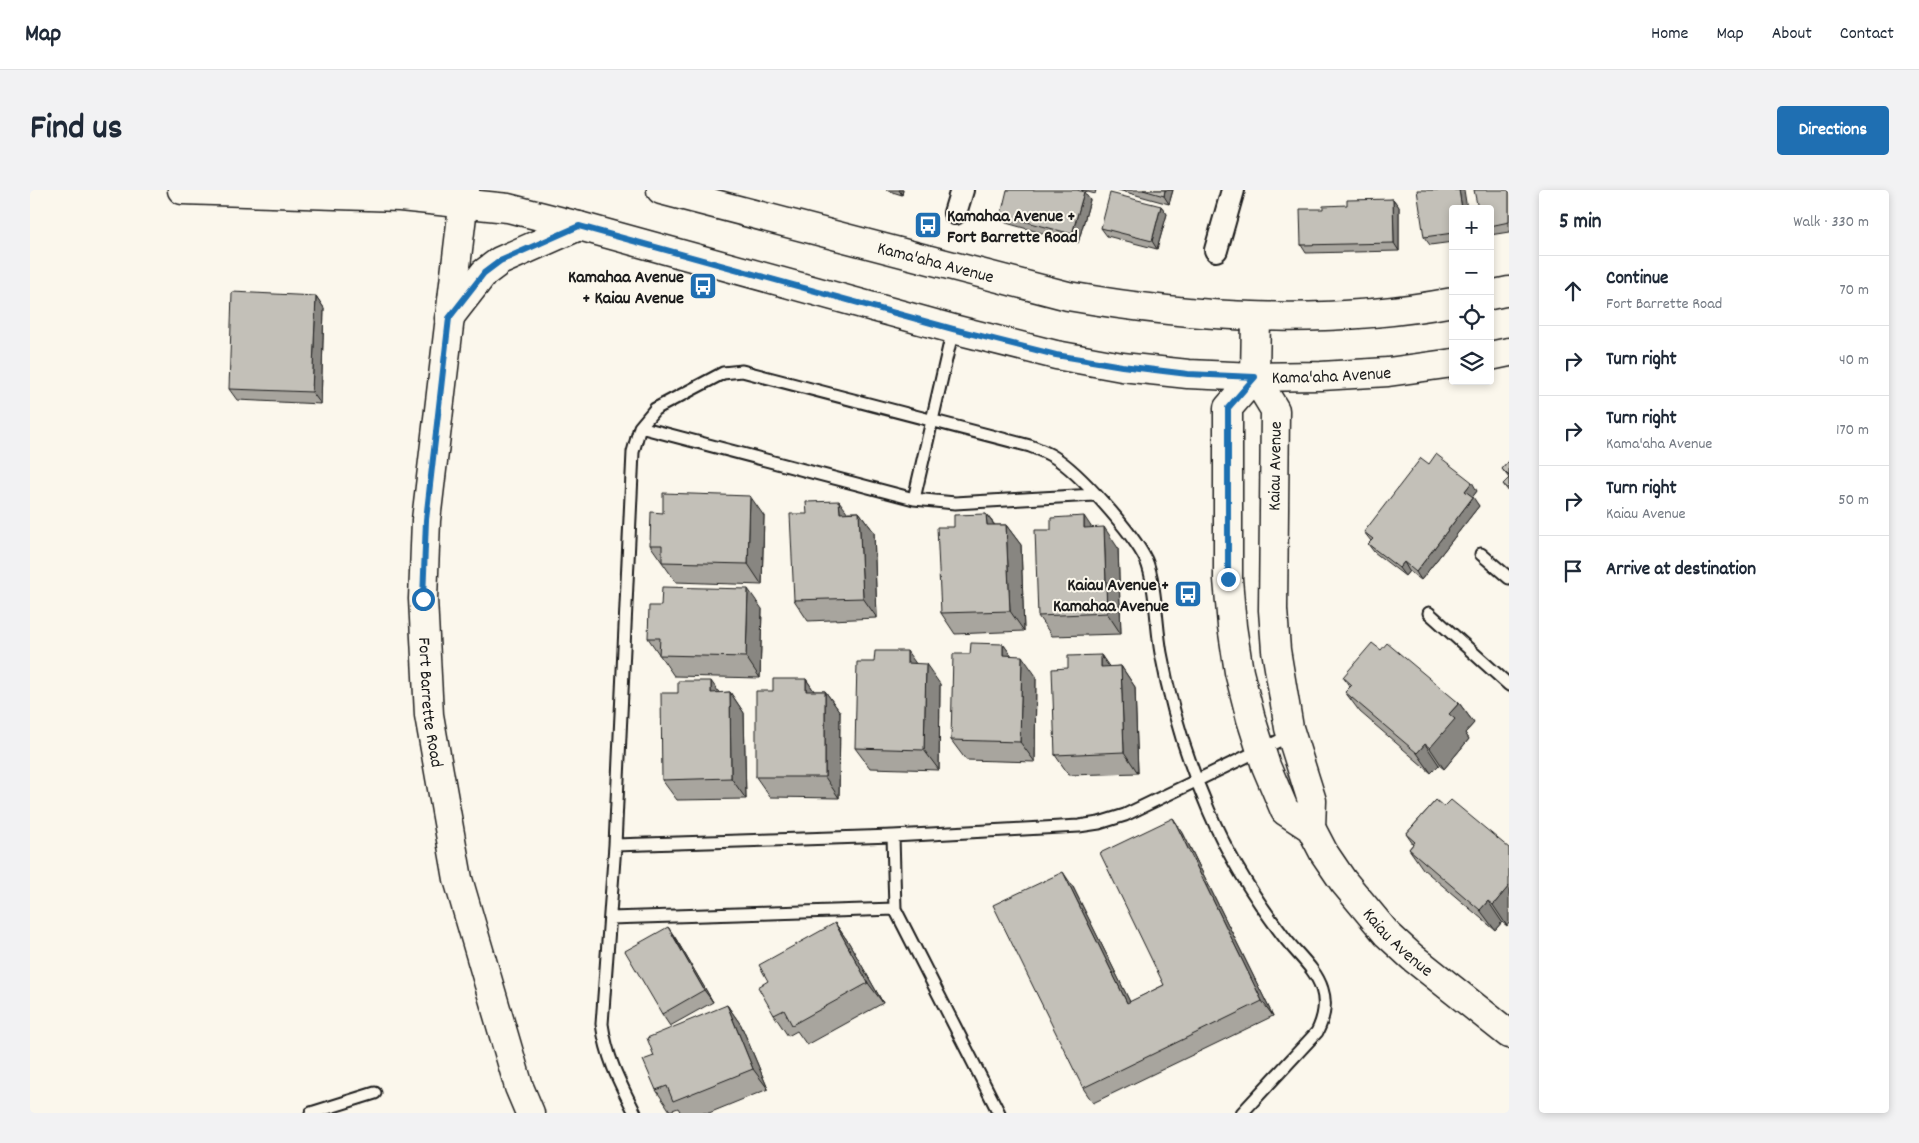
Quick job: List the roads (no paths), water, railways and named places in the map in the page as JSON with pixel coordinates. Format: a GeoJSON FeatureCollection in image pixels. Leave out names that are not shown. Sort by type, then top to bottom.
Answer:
{"type":"FeatureCollection","features":[{"type":"Feature","properties":{"kind":"street","name":"Kama'aha Avenue"},"geometry":{"type":"LineString","coordinates":[[182,190],[400,197],[464,196],[953,329],[1056,355],[1122,366],[1188,374],[1255,377],[1388,372],[1449,364]]}},
{"type":"Feature","properties":{"kind":"street","name":"Kama'aha Avenue"},"geometry":{"type":"LineString","coordinates":[[661,190],[1068,296],[1157,310],[1256,317],[1319,316],[1373,312],[1449,302]]}},
{"type":"Feature","properties":{"kind":"street"},"geometry":{"type":"LineString","coordinates":[[955,213],[962,190]]}},
{"type":"Feature","properties":{"kind":"street"},"geometry":{"type":"LineString","coordinates":[[1216,250],[1233,190]]}},
{"type":"Feature","properties":{"kind":"street","name":"Fort Barrette Road"},"geometry":{"type":"LineString","coordinates":[[464,196],[426,520],[423,599],[429,715],[458,879],[519,1087],[530,1113]]}},
{"type":"Feature","properties":{"kind":"street"},"geometry":{"type":"LineString","coordinates":[[449,318],[484,273],[500,261],[579,226]]}},
{"type":"Feature","properties":{"kind":"street"},"geometry":{"type":"LineString","coordinates":[[1494,294],[1509,291]]}},
{"type":"Feature","properties":{"kind":"street"},"geometry":{"type":"LineString","coordinates":[[1255,377],[1256,317]]}},
{"type":"Feature","properties":{"kind":"street"},"geometry":{"type":"LineString","coordinates":[[1494,355],[1509,352]]}},
{"type":"Feature","properties":{"kind":"street","name":"Kaiau Avenue"},"geometry":{"type":"LineString","coordinates":[[1311,828],[1312,801],[1291,735],[1281,690],[1276,650],[1273,610],[1275,410],[1255,377],[1228,408],[1228,579],[1232,626],[1239,672],[1261,750],[1285,811],[1311,828],[1324,853],[1343,881],[1387,934],[1412,957],[1509,1033]]}},
{"type":"Feature","properties":{"kind":"lane"},"geometry":{"type":"LineString","coordinates":[[914,499],[930,420],[953,329]]}},
{"type":"Feature","properties":{"kind":"lane"},"geometry":{"type":"LineString","coordinates":[[635,1113],[614,1071],[606,1047],[602,1024],[615,845],[634,452],[640,427],[655,409],[724,372],[734,370],[1030,446],[1042,451],[1065,465],[1134,540],[1146,562],[1167,684],[1178,728],[1196,781],[1210,814],[1256,897],[1285,938],[1316,976],[1322,987],[1324,998],[1322,1022],[1317,1032],[1242,1113]]}},
{"type":"Feature","properties":{"kind":"lane"},"geometry":{"type":"LineString","coordinates":[[640,427],[914,499],[954,503],[1094,495]]}},
{"type":"Feature","properties":{"kind":"lane"},"geometry":{"type":"LineString","coordinates":[[1481,554],[1509,578]]}},
{"type":"Feature","properties":{"kind":"lane"},"geometry":{"type":"LineString","coordinates":[[1429,613],[1509,685]]}},
{"type":"Feature","properties":{"kind":"lane"},"geometry":{"type":"LineString","coordinates":[[615,845],[893,836],[1079,826],[1099,823],[1125,815],[1291,735]]}},
{"type":"Feature","properties":{"kind":"lane"},"geometry":{"type":"LineString","coordinates":[[893,836],[895,909],[999,1113]]}},
{"type":"Feature","properties":{"kind":"lane"},"geometry":{"type":"LineString","coordinates":[[610,918],[895,909]]}},
{"type":"Feature","properties":{"kind":"lane"},"geometry":{"type":"LineString","coordinates":[[311,1113],[375,1093]]}},
{"type":"Feature","properties":{"kind":"place","name":"Kamahaa Avenue + Fort Barrette Road"},"geometry":{"type":"Point","coordinates":[928,225]}},
{"type":"Feature","properties":{"kind":"place","name":"Kamahaa Avenue + Kaiau Avenue"},"geometry":{"type":"Point","coordinates":[703,286]}},
{"type":"Feature","properties":{"kind":"place","name":"Kaiau Avenue + Kamahaa Avenue"},"geometry":{"type":"Point","coordinates":[1188,594]}}]}
